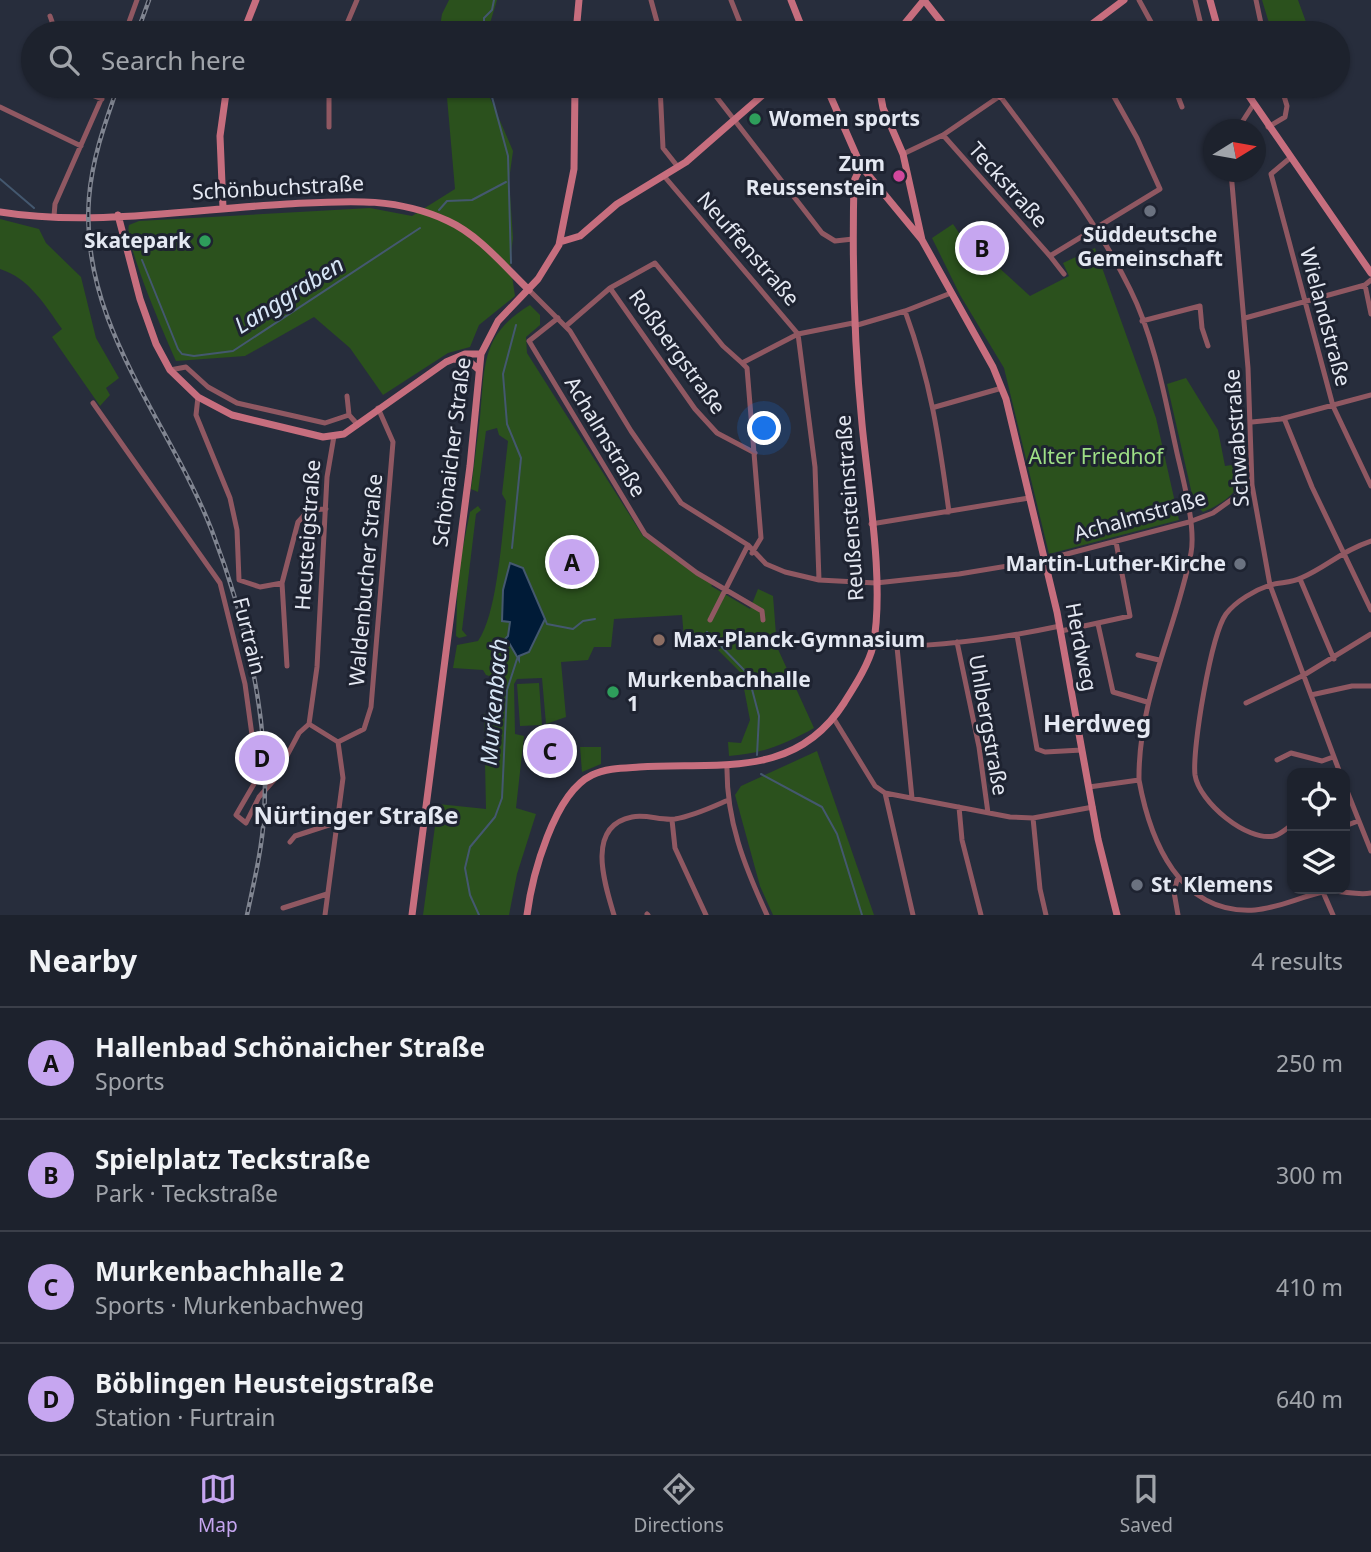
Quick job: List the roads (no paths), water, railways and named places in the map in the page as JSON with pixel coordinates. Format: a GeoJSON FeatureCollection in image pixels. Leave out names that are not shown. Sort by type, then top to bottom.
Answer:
{"type":"FeatureCollection","features":[{"type":"Feature","properties":{"kind":"street"},"geometry":{"type":"LineString","coordinates":[[129,21],[137,0]]}},
{"type":"Feature","properties":{"kind":"street"},"geometry":{"type":"LineString","coordinates":[[248,21],[256,0]]}},
{"type":"Feature","properties":{"kind":"street"},"geometry":{"type":"LineString","coordinates":[[348,21],[357,0]]}},
{"type":"Feature","properties":{"kind":"street"},"geometry":{"type":"LineString","coordinates":[[577,21],[579,0]]}},
{"type":"Feature","properties":{"kind":"street"},"geometry":{"type":"LineString","coordinates":[[651,0],[657,21]]}},
{"type":"Feature","properties":{"kind":"street"},"geometry":{"type":"LineString","coordinates":[[731,0],[739,21]]}},
{"type":"Feature","properties":{"kind":"street"},"geometry":{"type":"LineString","coordinates":[[791,0],[799,21]]}},
{"type":"Feature","properties":{"kind":"street"},"geometry":{"type":"LineString","coordinates":[[907,21],[924,0],[941,21]]}},
{"type":"Feature","properties":{"kind":"street"},"geometry":{"type":"LineString","coordinates":[[1096,21],[1124,0]]}},
{"type":"Feature","properties":{"kind":"street"},"geometry":{"type":"LineString","coordinates":[[1139,0],[1150,21]]}},
{"type":"Feature","properties":{"kind":"street"},"geometry":{"type":"LineString","coordinates":[[1195,0],[1200,21]]}},
{"type":"Feature","properties":{"kind":"street"},"geometry":{"type":"LineString","coordinates":[[1210,0],[1216,21]]}},
{"type":"Feature","properties":{"kind":"street"},"geometry":{"type":"LineString","coordinates":[[1256,0],[1261,21]]}},
{"type":"Feature","properties":{"kind":"street"},"geometry":{"type":"LineString","coordinates":[[50,16],[52,21]]}},
{"type":"Feature","properties":{"kind":"street"},"geometry":{"type":"LineString","coordinates":[[223,208],[220,136],[225,98]]}},
{"type":"Feature","properties":{"kind":"street"},"geometry":{"type":"LineString","coordinates":[[329,98],[329,127]]}},
{"type":"Feature","properties":{"kind":"street","name":"Schönaicher Straße"},"geometry":{"type":"LineString","coordinates":[[412,915],[470,466],[481,354],[498,321],[550,265],[560,242],[574,169],[575,98]]}},
{"type":"Feature","properties":{"kind":"street"},"geometry":{"type":"LineString","coordinates":[[661,98],[663,148],[678,167]]}},
{"type":"Feature","properties":{"kind":"street"},"geometry":{"type":"LineString","coordinates":[[718,98],[822,233],[835,240],[853,239]]}},
{"type":"Feature","properties":{"kind":"street"},"geometry":{"type":"LineString","coordinates":[[560,242],[580,236],[617,204],[678,167],[759,98]]}},
{"type":"Feature","properties":{"kind":"street"},"geometry":{"type":"LineString","coordinates":[[831,98],[861,166],[910,229],[922,240]]}},
{"type":"Feature","properties":{"kind":"street","name":"Herdweg"},"geometry":{"type":"LineString","coordinates":[[881,98],[903,155],[922,240],[1002,388],[1061,629],[1089,787],[1117,915]]}},
{"type":"Feature","properties":{"kind":"street"},"geometry":{"type":"LineString","coordinates":[[903,155],[943,135],[997,98]]}},
{"type":"Feature","properties":{"kind":"street"},"geometry":{"type":"LineString","coordinates":[[1002,98],[1097,225],[1131,289],[1168,414],[1192,550],[1147,702],[1139,780],[1156,841],[1177,880],[1215,906],[1252,911],[1316,894]]}},
{"type":"Feature","properties":{"kind":"street","name":"Teckstraße"},"geometry":{"type":"LineString","coordinates":[[1050,256],[1160,189],[1139,141],[1115,98]]}},
{"type":"Feature","properties":{"kind":"street"},"geometry":{"type":"LineString","coordinates":[[1179,98],[1182,107]]}},
{"type":"Feature","properties":{"kind":"street"},"geometry":{"type":"LineString","coordinates":[[1249,98],[1371,274]]}},
{"type":"Feature","properties":{"kind":"street"},"geometry":{"type":"LineString","coordinates":[[1268,127],[1285,117],[1287,106],[1285,98]]}},
{"type":"Feature","properties":{"kind":"street"},"geometry":{"type":"LineString","coordinates":[[54,216],[55,204],[102,99]]}},
{"type":"Feature","properties":{"kind":"street"},"geometry":{"type":"LineString","coordinates":[[1244,119],[1253,105]]}},
{"type":"Feature","properties":{"kind":"street"},"geometry":{"type":"LineString","coordinates":[[0,107],[81,146]]}},
{"type":"Feature","properties":{"kind":"street","name":"Teckstraße"},"geometry":{"type":"LineString","coordinates":[[943,135],[1064,274]]}},
{"type":"Feature","properties":{"kind":"street","name":"Wielandstraße"},"geometry":{"type":"LineString","coordinates":[[1290,159],[1271,174],[1333,406],[1371,486]]}},
{"type":"Feature","properties":{"kind":"street","name":"Reußensteinstraße"},"geometry":{"type":"LineString","coordinates":[[527,915],[536,871],[555,822],[564,802],[584,780],[593,774],[620,769],[749,764],[786,755],[821,733],[834,719],[873,648],[876,583],[853,324],[854,181],[861,166]]}},
{"type":"Feature","properties":{"kind":"street","name":"Neuffenstraße"},"geometry":{"type":"LineString","coordinates":[[664,176],[798,334],[905,311],[951,293]]}},
{"type":"Feature","properties":{"kind":"street","name":"Schwabstraße"},"geometry":{"type":"LineString","coordinates":[[1232,182],[1252,422],[1252,485],[1270,585],[1278,614],[1304,675],[1338,768]]}},
{"type":"Feature","properties":{"kind":"street","name":"Schönbuchstraße"},"geometry":{"type":"LineString","coordinates":[[0,212],[54,216],[118,215],[352,201],[410,206],[460,227],[529,289]]}},
{"type":"Feature","properties":{"kind":"street"},"geometry":{"type":"LineString","coordinates":[[118,215],[140,299],[156,344],[170,370],[198,397],[254,422],[334,436]]}},
{"type":"Feature","properties":{"kind":"street"},"geometry":{"type":"LineString","coordinates":[[1363,263],[1371,257]]}},
{"type":"Feature","properties":{"kind":"street"},"geometry":{"type":"LineString","coordinates":[[566,326],[610,288],[655,262],[723,346],[743,363],[747,368],[761,538],[752,552]]}},
{"type":"Feature","properties":{"kind":"street"},"geometry":{"type":"LineString","coordinates":[[1245,318],[1365,285],[1371,281]]}},
{"type":"Feature","properties":{"kind":"street"},"geometry":{"type":"LineString","coordinates":[[1365,285],[1371,314]]}},
{"type":"Feature","properties":{"kind":"street","name":"Roßbergstraße"},"geometry":{"type":"LineString","coordinates":[[610,288],[695,409],[718,433],[755,453]]}},
{"type":"Feature","properties":{"kind":"street","name":"Achalmstraße"},"geometry":{"type":"LineString","coordinates":[[529,289],[566,326],[631,431],[681,503],[748,545],[766,565],[819,580],[876,583],[959,574],[1044,560],[1189,522],[1213,513],[1252,485]]}},
{"type":"Feature","properties":{"kind":"street"},"geometry":{"type":"LineString","coordinates":[[1142,321],[1200,306],[1202,328],[1208,345]]}},
{"type":"Feature","properties":{"kind":"street"},"geometry":{"type":"LineString","coordinates":[[905,311],[924,363],[935,407],[949,512]]}},
{"type":"Feature","properties":{"kind":"street","name":"Achalmstraße"},"geometry":{"type":"LineString","coordinates":[[558,318],[529,341],[640,527],[645,534],[696,573],[762,611],[763,621]]}},
{"type":"Feature","properties":{"kind":"street"},"geometry":{"type":"LineString","coordinates":[[743,363],[798,334],[815,467],[819,580]]}},
{"type":"Feature","properties":{"kind":"street","name":"Heusteigstraße"},"geometry":{"type":"LineString","coordinates":[[246,823],[259,797],[274,780],[299,733],[309,724],[317,667],[327,477],[334,436],[358,425],[378,408],[453,359],[465,354],[481,354]]}},
{"type":"Feature","properties":{"kind":"street"},"geometry":{"type":"LineString","coordinates":[[453,359],[470,362],[479,370]]}},
{"type":"Feature","properties":{"kind":"street"},"geometry":{"type":"LineString","coordinates":[[170,370],[186,367],[222,396],[255,408],[326,423],[349,415]]}},
{"type":"Feature","properties":{"kind":"street"},"geometry":{"type":"LineString","coordinates":[[935,407],[1002,388]]}},
{"type":"Feature","properties":{"kind":"street"},"geometry":{"type":"LineString","coordinates":[[1252,422],[1284,418],[1371,395]]}},
{"type":"Feature","properties":{"kind":"street"},"geometry":{"type":"LineString","coordinates":[[347,396],[349,415],[358,425]]}},
{"type":"Feature","properties":{"kind":"street"},"geometry":{"type":"LineString","coordinates":[[198,397],[196,415],[230,498],[237,530],[239,580],[260,587],[282,583]]}},
{"type":"Feature","properties":{"kind":"street","name":"Furtrain"},"geometry":{"type":"LineString","coordinates":[[93,403],[220,583],[254,731],[254,784],[236,815],[246,823]]}},
{"type":"Feature","properties":{"kind":"street","name":"Waldenbucher Straße"},"geometry":{"type":"LineString","coordinates":[[338,742],[364,729],[371,707],[393,442],[378,408]]}},
{"type":"Feature","properties":{"kind":"street"},"geometry":{"type":"LineString","coordinates":[[1284,418],[1312,487],[1371,610]]}},
{"type":"Feature","properties":{"kind":"street"},"geometry":{"type":"LineString","coordinates":[[1362,470],[1371,466]]}},
{"type":"Feature","properties":{"kind":"street"},"geometry":{"type":"LineString","coordinates":[[871,524],[1029,498]]}},
{"type":"Feature","properties":{"kind":"street"},"geometry":{"type":"LineString","coordinates":[[287,666],[282,583],[298,522],[309,510],[326,509]]}},
{"type":"Feature","properties":{"kind":"street"},"geometry":{"type":"LineString","coordinates":[[1287,828],[1274,836],[1253,835],[1227,820],[1204,795],[1195,777],[1206,687],[1225,615],[1238,602],[1270,585],[1300,579],[1343,550],[1371,541]]}},
{"type":"Feature","properties":{"kind":"street"},"geometry":{"type":"LineString","coordinates":[[873,648],[1017,635],[1098,624],[1130,616],[1115,542]]}},
{"type":"Feature","properties":{"kind":"street"},"geometry":{"type":"LineString","coordinates":[[710,620],[748,545]]}},
{"type":"Feature","properties":{"kind":"street"},"geometry":{"type":"LineString","coordinates":[[1300,579],[1334,659]]}},
{"type":"Feature","properties":{"kind":"street"},"geometry":{"type":"LineString","coordinates":[[1098,624],[1113,692],[1147,702]]}},
{"type":"Feature","properties":{"kind":"street"},"geometry":{"type":"LineString","coordinates":[[1246,702],[1334,659],[1371,634]]}},
{"type":"Feature","properties":{"kind":"street"},"geometry":{"type":"LineString","coordinates":[[1017,635],[1037,749],[1045,752],[1082,750]]}},
{"type":"Feature","properties":{"kind":"street","name":"Uhlbergstraße"},"geometry":{"type":"LineString","coordinates":[[957,642],[979,747],[988,813]]}},
{"type":"Feature","properties":{"kind":"street"},"geometry":{"type":"LineString","coordinates":[[897,647],[912,798]]}},
{"type":"Feature","properties":{"kind":"street"},"geometry":{"type":"LineString","coordinates":[[1138,655],[1159,660]]}},
{"type":"Feature","properties":{"kind":"street"},"geometry":{"type":"LineString","coordinates":[[1311,695],[1352,686],[1371,686]]}},
{"type":"Feature","properties":{"kind":"street"},"geometry":{"type":"LineString","coordinates":[[834,719],[875,786],[885,793],[988,813],[1033,818],[1093,807]]}},
{"type":"Feature","properties":{"kind":"street"},"geometry":{"type":"LineString","coordinates":[[309,724],[338,742],[343,778],[335,823],[326,915]]}},
{"type":"Feature","properties":{"kind":"street"},"geometry":{"type":"LineString","coordinates":[[1277,760],[1292,753],[1322,761],[1333,757]]}},
{"type":"Feature","properties":{"kind":"street"},"geometry":{"type":"LineString","coordinates":[[727,765],[726,801],[766,915]]}},
{"type":"Feature","properties":{"kind":"street"},"geometry":{"type":"LineString","coordinates":[[1089,787],[1139,780]]}},
{"type":"Feature","properties":{"kind":"street"},"geometry":{"type":"LineString","coordinates":[[885,793],[913,915]]}},
{"type":"Feature","properties":{"kind":"street"},"geometry":{"type":"LineString","coordinates":[[1350,799],[1371,851]]}},
{"type":"Feature","properties":{"kind":"street"},"geometry":{"type":"LineString","coordinates":[[614,915],[602,869],[601,852],[606,835],[629,817],[652,816],[672,820],[726,801]]}},
{"type":"Feature","properties":{"kind":"street"},"geometry":{"type":"LineString","coordinates":[[959,807],[962,840],[981,915]]}},
{"type":"Feature","properties":{"kind":"street"},"geometry":{"type":"LineString","coordinates":[[1033,818],[1040,889],[1046,915]]}},
{"type":"Feature","properties":{"kind":"street"},"geometry":{"type":"LineString","coordinates":[[672,820],[674,848],[706,915]]}},
{"type":"Feature","properties":{"kind":"street"},"geometry":{"type":"LineString","coordinates":[[1350,824],[1358,821]]}},
{"type":"Feature","properties":{"kind":"street"},"geometry":{"type":"LineString","coordinates":[[290,842],[295,836],[335,823]]}},
{"type":"Feature","properties":{"kind":"street"},"geometry":{"type":"LineString","coordinates":[[1177,880],[1174,892],[1178,915]]}},
{"type":"Feature","properties":{"kind":"street"},"geometry":{"type":"LineString","coordinates":[[1350,893],[1371,893]]}},
{"type":"Feature","properties":{"kind":"street"},"geometry":{"type":"LineString","coordinates":[[283,908],[327,894]]}},
{"type":"Feature","properties":{"kind":"street"},"geometry":{"type":"LineString","coordinates":[[1324,894],[1333,915]]}},
{"type":"Feature","properties":{"kind":"street"},"geometry":{"type":"LineString","coordinates":[[1215,906],[1217,915]]}},
{"type":"Feature","properties":{"kind":"street"},"geometry":{"type":"LineString","coordinates":[[1269,908],[1273,915]]}},
{"type":"Feature","properties":{"kind":"water"},"geometry":{"type":"Polygon","coordinates":[[[510,563],[523,568],[545,619],[529,652],[519,656],[519,660],[508,641],[504,640],[508,636],[510,622],[502,621],[503,590],[510,563]]]}},
{"type":"Feature","properties":{"kind":"waterway","name":"Murkenbach"},"geometry":{"type":"LineString","coordinates":[[484,21],[492,10],[494,0]]}},
{"type":"Feature","properties":{"kind":"waterway","name":"Murkenbach"},"geometry":{"type":"LineString","coordinates":[[492,98],[508,156],[511,263]]}},
{"type":"Feature","properties":{"kind":"waterway","name":"Langgraben"},"geometry":{"type":"LineString","coordinates":[[0,179],[34,208]]}},
{"type":"Feature","properties":{"kind":"waterway","name":"Langgraben"},"geometry":{"type":"LineString","coordinates":[[439,210],[447,201],[472,200],[506,182]]}},
{"type":"Feature","properties":{"kind":"waterway","name":"Langgraben"},"geometry":{"type":"LineString","coordinates":[[142,260],[178,349],[182,354],[194,356],[233,351],[420,228]]}},
{"type":"Feature","properties":{"kind":"waterway","name":"Murkenbach"},"geometry":{"type":"LineString","coordinates":[[512,548],[521,458],[507,424],[503,374],[516,325]]}},
{"type":"Feature","properties":{"kind":"waterway"},"geometry":{"type":"LineString","coordinates":[[545,619],[547,624],[573,629],[583,621],[595,619]]}},
{"type":"Feature","properties":{"kind":"waterway"},"geometry":{"type":"LineString","coordinates":[[707,632],[748,674],[759,716],[757,755]]}},
{"type":"Feature","properties":{"kind":"waterway","name":"Murkenbach"},"geometry":{"type":"LineString","coordinates":[[479,915],[470,895],[465,868],[470,847],[495,817],[502,798],[507,690],[517,659]]}},
{"type":"Feature","properties":{"kind":"waterway"},"geometry":{"type":"LineString","coordinates":[[761,774],[822,807],[837,834],[862,915]]}},
{"type":"Feature","properties":{"kind":"railway"},"geometry":{"type":"LineString","coordinates":[[141,21],[149,0]]}},
{"type":"Feature","properties":{"kind":"railway"},"geometry":{"type":"LineString","coordinates":[[114,98],[93,169],[89,198],[90,244],[98,288],[112,329],[212,531],[245,635],[259,707],[265,780],[261,841],[247,915]]}},
{"type":"Feature","properties":{"kind":"place","name":"Women sports"},"geometry":{"type":"Point","coordinates":[755,119]}},
{"type":"Feature","properties":{"kind":"place","name":"Zum Reussenstein"},"geometry":{"type":"Point","coordinates":[899,176]}},
{"type":"Feature","properties":{"kind":"place","name":"Süddeutsche Gemeinschaft"},"geometry":{"type":"Point","coordinates":[1150,211]}},
{"type":"Feature","properties":{"kind":"place","name":"Skatepark"},"geometry":{"type":"Point","coordinates":[205,241]}},
{"type":"Feature","properties":{"kind":"place","name":"Spielplatz Teckstraße"},"geometry":{"type":"Point","coordinates":[982,248]}},
{"type":"Feature","properties":{"kind":"place","name":"Hallenbad Schönaicher Straße"},"geometry":{"type":"Point","coordinates":[572,562]}},
{"type":"Feature","properties":{"kind":"place","name":"Martin-Luther-Kirche"},"geometry":{"type":"Point","coordinates":[1240,564]}},
{"type":"Feature","properties":{"kind":"place","name":"Max-Planck-Gymnasium"},"geometry":{"type":"Point","coordinates":[659,640]}},
{"type":"Feature","properties":{"kind":"place","name":"Murkenbachhalle 1"},"geometry":{"type":"Point","coordinates":[613,692]}},
{"type":"Feature","properties":{"kind":"place","name":"Murkenbachhalle 2"},"geometry":{"type":"Point","coordinates":[550,751]}},
{"type":"Feature","properties":{"kind":"place","name":"Böblingen Heusteigstraße"},"geometry":{"type":"Point","coordinates":[262,758]}},
{"type":"Feature","properties":{"kind":"place","name":"St. Klemens"},"geometry":{"type":"Point","coordinates":[1137,885]}},
{"type":"Feature","properties":{"kind":"district","name":"Herdweg"},"geometry":{"type":"Point","coordinates":[1097,724]}},
{"type":"Feature","properties":{"kind":"district","name":"Nürtinger Straße"},"geometry":{"type":"Point","coordinates":[356,816]}},
{"type":"Feature","properties":{"kind":"park label","name":"Alter Friedhof"},"geometry":{"type":"Point","coordinates":[1096,457]}}]}
